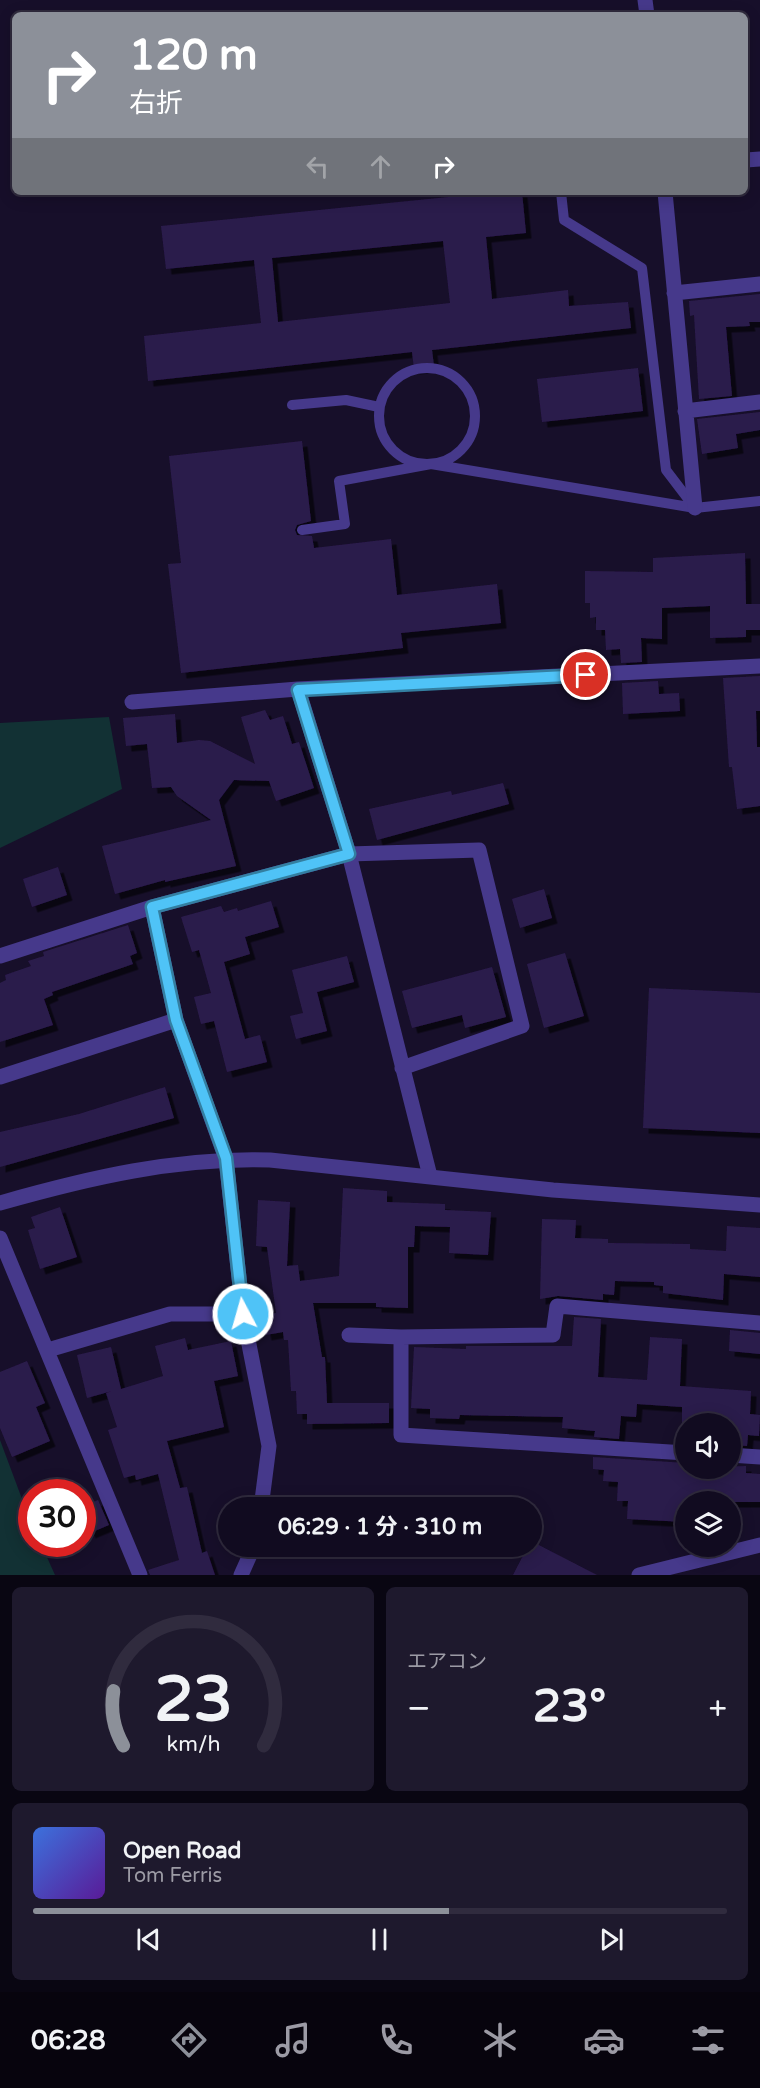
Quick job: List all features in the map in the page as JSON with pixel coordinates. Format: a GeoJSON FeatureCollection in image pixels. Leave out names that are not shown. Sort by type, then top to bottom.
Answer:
{"type":"FeatureCollection","features":[{"type":"Feature","properties":{"kind":"street"},"geometry":{"type":"LineString","coordinates":[[665,195],[695,508]]}},
{"type":"Feature","properties":{"kind":"street"},"geometry":{"type":"LineString","coordinates":[[674,293],[760,284]]}},
{"type":"Feature","properties":{"kind":"street"},"geometry":{"type":"LineString","coordinates":[[685,411],[760,402]]}},
{"type":"Feature","properties":{"kind":"street"},"geometry":{"type":"LineString","coordinates":[[132,702],[298,690],[760,666]]}},
{"type":"Feature","properties":{"kind":"street"},"geometry":{"type":"LineString","coordinates":[[298,690],[349,854],[430,1176]]}},
{"type":"Feature","properties":{"kind":"street"},"geometry":{"type":"LineString","coordinates":[[0,956],[152,907],[349,854],[479,850],[522,1026],[402,1068]]}},
{"type":"Feature","properties":{"kind":"street"},"geometry":{"type":"LineString","coordinates":[[152,907],[176,1020],[226,1158],[243,1314],[269,1446],[262,1497]]}},
{"type":"Feature","properties":{"kind":"street"},"geometry":{"type":"LineString","coordinates":[[0,1077],[176,1020]]}},
{"type":"Feature","properties":{"kind":"street"},"geometry":{"type":"LineString","coordinates":[[0,1203],[85,1179],[226,1158],[270,1160],[553,1190],[760,1205]]}},
{"type":"Feature","properties":{"kind":"street"},"geometry":{"type":"LineString","coordinates":[[0,1238],[140,1575]]}},
{"type":"Feature","properties":{"kind":"street"},"geometry":{"type":"LineString","coordinates":[[349,1335],[401,1337],[553,1335],[557,1306],[760,1323]]}},
{"type":"Feature","properties":{"kind":"street"},"geometry":{"type":"LineString","coordinates":[[48,1350],[170,1314],[243,1314]]}},
{"type":"Feature","properties":{"kind":"street"},"geometry":{"type":"LineString","coordinates":[[401,1337],[401,1435],[675,1452]]}},
{"type":"Feature","properties":{"kind":"street"},"geometry":{"type":"LineString","coordinates":[[741,1456],[760,1457]]}},
{"type":"Feature","properties":{"kind":"street"},"geometry":{"type":"LineString","coordinates":[[639,1575],[760,1545]]}},
{"type":"Feature","properties":{"kind":"street"},"geometry":{"type":"LineString","coordinates":[[242,1575],[249,1557]]}},
{"type":"Feature","properties":{"kind":"lane"},"geometry":{"type":"LineString","coordinates":[[561,195],[564,220],[642,268],[666,470],[695,508]]}},
{"type":"Feature","properties":{"kind":"lane"},"geometry":{"type":"LineString","coordinates":[[302,530],[345,524],[339,481],[431,464],[447,460],[460,451],[470,437],[475,422],[474,405],[467,390],[456,378],[441,370],[425,368],[409,372],[395,380],[385,393],[379,407],[381,429],[391,449],[403,458],[431,464],[695,508],[760,501]]}},
{"type":"Feature","properties":{"kind":"lane"},"geometry":{"type":"LineString","coordinates":[[292,405],[346,400],[379,407]]}},
{"type":"Feature","properties":{"kind":"green space"},"geometry":{"type":"Polygon","coordinates":[[[109,717],[122,789],[0,848],[0,723],[109,717]]]}},
{"type":"Feature","properties":{"kind":"green space"},"geometry":{"type":"Polygon","coordinates":[[[0,1440],[18,1488],[18,1557],[47,1557],[55,1575],[0,1575],[0,1440]]]}},
{"type":"Feature","properties":{"kind":"building"},"geometry":{"type":"Polygon","coordinates":[[[468,195],[522,195],[526,233],[486,237],[492,299],[568,290],[569,306],[628,302],[631,328],[432,350],[434,366],[414,369],[412,352],[148,381],[144,336],[261,323],[254,260],[166,269],[161,226],[468,195]],[[443,241],[272,258],[278,322],[450,303],[443,241]]]}},
{"type":"Feature","properties":{"kind":"building"},"geometry":{"type":"Polygon","coordinates":[[[760,294],[760,322],[749,322],[750,326],[726,327],[732,396],[699,399],[694,315],[690,316],[689,301],[760,294]]]}},
{"type":"Feature","properties":{"kind":"building"},"geometry":{"type":"Polygon","coordinates":[[[638,368],[643,411],[542,422],[537,379],[638,368]]]}},
{"type":"Feature","properties":{"kind":"building"},"geometry":{"type":"Polygon","coordinates":[[[760,412],[760,430],[736,434],[738,448],[702,454],[697,419],[760,412]]]}},
{"type":"Feature","properties":{"kind":"building"},"geometry":{"type":"Polygon","coordinates":[[[302,441],[311,521],[297,525],[295,530],[297,535],[312,536],[314,548],[391,539],[397,595],[497,584],[501,623],[401,633],[403,648],[181,673],[168,564],[181,563],[169,456],[302,441]]]}},
{"type":"Feature","properties":{"kind":"building"},"geometry":{"type":"Polygon","coordinates":[[[745,553],[746,604],[760,604],[760,630],[746,630],[746,637],[710,638],[710,606],[662,608],[662,639],[641,638],[642,662],[621,663],[620,649],[606,650],[605,630],[596,630],[596,617],[590,618],[590,603],[585,603],[585,571],[653,572],[653,558],[745,553]]]}},
{"type":"Feature","properties":{"kind":"building"},"geometry":{"type":"Polygon","coordinates":[[[760,676],[760,711],[756,711],[757,747],[760,747],[760,806],[737,809],[732,767],[729,767],[723,678],[760,676]]]}},
{"type":"Feature","properties":{"kind":"building"},"geometry":{"type":"Polygon","coordinates":[[[658,681],[659,694],[679,693],[680,711],[623,714],[622,683],[658,681]]]}},
{"type":"Feature","properties":{"kind":"building"},"geometry":{"type":"Polygon","coordinates":[[[265,710],[270,720],[283,716],[292,744],[299,742],[314,788],[276,801],[269,781],[234,780],[219,800],[236,866],[165,882],[165,880],[115,894],[102,846],[211,820],[177,796],[171,787],[152,788],[147,744],[126,746],[123,718],[175,714],[177,743],[210,741],[255,764],[241,717],[265,710]]]}},
{"type":"Feature","properties":{"kind":"building"},"geometry":{"type":"Polygon","coordinates":[[[503,783],[509,804],[377,840],[369,809],[451,791],[452,795],[503,783]]]}},
{"type":"Feature","properties":{"kind":"building"},"geometry":{"type":"Polygon","coordinates":[[[58,867],[67,895],[32,907],[23,879],[58,867]]]}},
{"type":"Feature","properties":{"kind":"building"},"geometry":{"type":"Polygon","coordinates":[[[544,889],[552,918],[520,928],[512,899],[544,889]]]}},
{"type":"Feature","properties":{"kind":"building"},"geometry":{"type":"Polygon","coordinates":[[[271,901],[279,927],[245,937],[250,954],[224,962],[245,1039],[260,1035],[267,1062],[227,1072],[214,1021],[201,1024],[194,997],[211,993],[199,950],[192,952],[181,917],[221,906],[224,912],[237,908],[238,911],[271,901]]]}},
{"type":"Feature","properties":{"kind":"building"},"geometry":{"type":"Polygon","coordinates":[[[128,925],[137,953],[130,956],[133,964],[52,992],[53,995],[44,999],[53,1025],[0,1042],[0,983],[6,980],[5,975],[31,966],[28,961],[44,956],[43,952],[128,925]]]}},
{"type":"Feature","properties":{"kind":"building"},"geometry":{"type":"Polygon","coordinates":[[[565,953],[584,1016],[544,1028],[527,964],[565,953]]]}},
{"type":"Feature","properties":{"kind":"building"},"geometry":{"type":"Polygon","coordinates":[[[347,956],[354,982],[317,992],[327,1031],[296,1039],[290,1016],[303,1013],[292,970],[347,956]]]}},
{"type":"Feature","properties":{"kind":"building"},"geometry":{"type":"Polygon","coordinates":[[[492,967],[506,1017],[465,1028],[462,1015],[412,1028],[402,991],[492,967]]]}},
{"type":"Feature","properties":{"kind":"building"},"geometry":{"type":"Polygon","coordinates":[[[649,988],[760,993],[760,1133],[643,1128],[649,988]]]}},
{"type":"Feature","properties":{"kind":"building"},"geometry":{"type":"Polygon","coordinates":[[[165,1087],[174,1118],[0,1167],[0,1132],[79,1114],[165,1087]]]}},
{"type":"Feature","properties":{"kind":"building"},"geometry":{"type":"Polygon","coordinates":[[[343,1188],[387,1191],[387,1202],[445,1204],[445,1210],[491,1212],[488,1255],[449,1253],[450,1227],[415,1226],[414,1247],[408,1247],[408,1308],[376,1307],[376,1303],[313,1303],[322,1357],[325,1357],[327,1403],[389,1403],[389,1423],[307,1424],[307,1414],[297,1414],[296,1391],[291,1391],[288,1340],[284,1340],[283,1332],[266,1335],[262,1315],[276,1313],[267,1247],[256,1246],[258,1200],[290,1202],[287,1266],[298,1265],[300,1281],[339,1276],[343,1188]]]}},
{"type":"Feature","properties":{"kind":"building"},"geometry":{"type":"Polygon","coordinates":[[[60,1207],[77,1257],[40,1269],[28,1230],[35,1228],[31,1217],[60,1207]]]}},
{"type":"Feature","properties":{"kind":"building"},"geometry":{"type":"Polygon","coordinates":[[[542,1219],[576,1220],[575,1238],[608,1239],[608,1243],[690,1244],[690,1249],[726,1251],[727,1226],[760,1228],[760,1277],[724,1274],[723,1300],[663,1293],[663,1286],[654,1285],[654,1282],[615,1281],[614,1295],[603,1294],[603,1300],[558,1296],[540,1299],[542,1219]]]}},
{"type":"Feature","properties":{"kind":"building"},"geometry":{"type":"Polygon","coordinates":[[[574,1317],[601,1319],[598,1377],[647,1380],[650,1337],[682,1339],[680,1386],[751,1391],[750,1414],[760,1415],[759,1436],[748,1435],[747,1446],[741,1446],[741,1413],[682,1413],[682,1407],[637,1404],[636,1417],[621,1416],[619,1439],[594,1437],[595,1431],[562,1428],[563,1417],[460,1415],[459,1419],[430,1418],[430,1409],[411,1408],[414,1347],[466,1349],[466,1346],[572,1346],[574,1317]]]}},
{"type":"Feature","properties":{"kind":"building"},"geometry":{"type":"Polygon","coordinates":[[[730,1330],[760,1333],[760,1354],[729,1351],[730,1330]]]}},
{"type":"Feature","properties":{"kind":"building"},"geometry":{"type":"Polygon","coordinates":[[[185,1338],[188,1350],[231,1341],[238,1376],[214,1381],[224,1427],[167,1441],[180,1488],[187,1487],[202,1553],[207,1551],[215,1575],[150,1575],[148,1570],[179,1560],[158,1474],[136,1480],[135,1475],[124,1478],[108,1430],[117,1427],[106,1393],[112,1391],[87,1398],[77,1355],[111,1347],[121,1389],[163,1376],[155,1346],[185,1338]]]}},
{"type":"Feature","properties":{"kind":"building"},"geometry":{"type":"Polygon","coordinates":[[[27,1361],[45,1403],[36,1407],[50,1441],[12,1457],[0,1428],[0,1372],[27,1361]]]}},
{"type":"Feature","properties":{"kind":"building"},"geometry":{"type":"Polygon","coordinates":[[[593,1457],[675,1462],[675,1479],[741,1479],[741,1466],[746,1466],[746,1473],[760,1474],[760,1502],[741,1502],[741,1491],[675,1491],[675,1521],[627,1519],[628,1501],[617,1501],[618,1482],[603,1481],[604,1470],[593,1469],[593,1457]]]}},
{"type":"Feature","properties":{"kind":"building"},"geometry":{"type":"Polygon","coordinates":[[[98,1500],[109,1525],[96,1530],[96,1501],[98,1500]]]}},
{"type":"Feature","properties":{"kind":"building"},"geometry":{"type":"Polygon","coordinates":[[[542,1547],[597,1575],[513,1575],[522,1557],[542,1557],[542,1547]]]}},
{"type":"Feature","properties":{"kind":"route"},"geometry":{"type":"LineString","coordinates":[[243,1314],[226,1158],[176,1020],[152,907],[349,854],[298,690],[586,675]]}}]}
